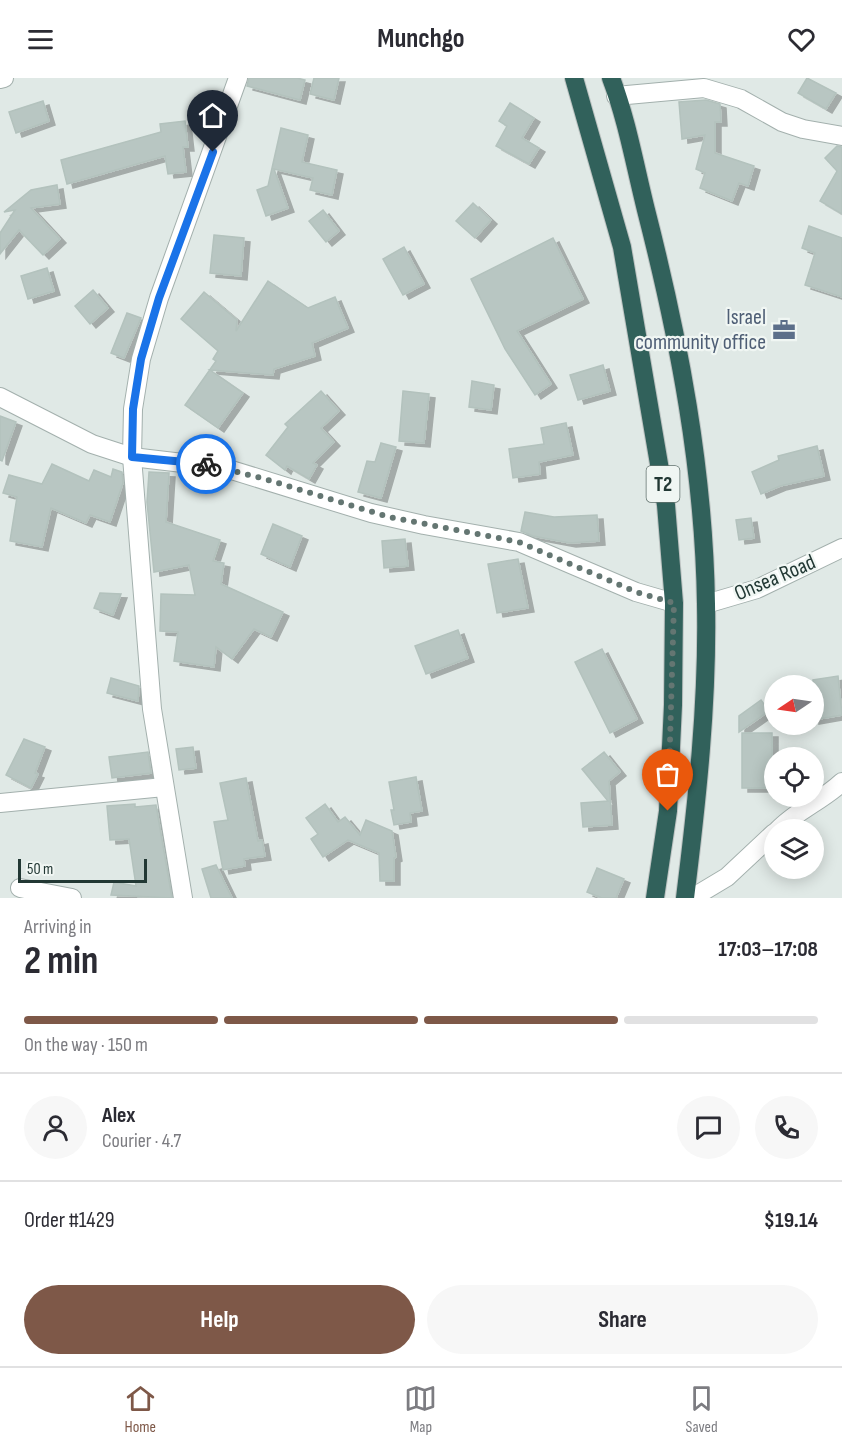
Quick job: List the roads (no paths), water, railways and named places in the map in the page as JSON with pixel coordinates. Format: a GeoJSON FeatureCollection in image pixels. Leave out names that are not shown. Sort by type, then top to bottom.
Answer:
{"type":"FeatureCollection","features":[{"type":"Feature","properties":{"kind":"highway","name":"T2"},"geometry":{"type":"LineString","coordinates":[[574,78],[622,247],[666,505],[674,603],[668,811],[655,898]]}},
{"type":"Feature","properties":{"kind":"highway","name":"T2"},"geometry":{"type":"LineString","coordinates":[[614,87],[681,358],[699,483],[706,604],[698,785],[685,898]]}},
{"type":"Feature","properties":{"kind":"street"},"geometry":{"type":"LineString","coordinates":[[183,898],[152,709],[132,457],[133,409],[141,359],[159,298],[238,78]]}},
{"type":"Feature","properties":{"kind":"street"},"geometry":{"type":"LineString","coordinates":[[614,87],[704,88],[741,99],[782,122],[803,129],[842,136]]}},
{"type":"Feature","properties":{"kind":"street"},"geometry":{"type":"LineString","coordinates":[[0,398],[92,444],[132,457],[225,468],[371,513],[519,542],[636,592],[674,603]]}},
{"type":"Feature","properties":{"kind":"street","name":"Onsea Road"},"geometry":{"type":"LineString","coordinates":[[706,604],[756,589],[842,548]]}},
{"type":"Feature","properties":{"kind":"street"},"geometry":{"type":"LineString","coordinates":[[789,819],[842,782]]}},
{"type":"Feature","properties":{"kind":"street"},"geometry":{"type":"LineString","coordinates":[[0,789],[7,803],[165,787]]}},
{"type":"Feature","properties":{"kind":"street"},"geometry":{"type":"LineString","coordinates":[[692,898],[728,877],[764,843]]}},
{"type":"Feature","properties":{"kind":"street"},"geometry":{"type":"LineString","coordinates":[[20,888],[72,898]]}},
{"type":"Feature","properties":{"kind":"place","name":"Israel community office"},"geometry":{"type":"Point","coordinates":[784,330]}}]}
